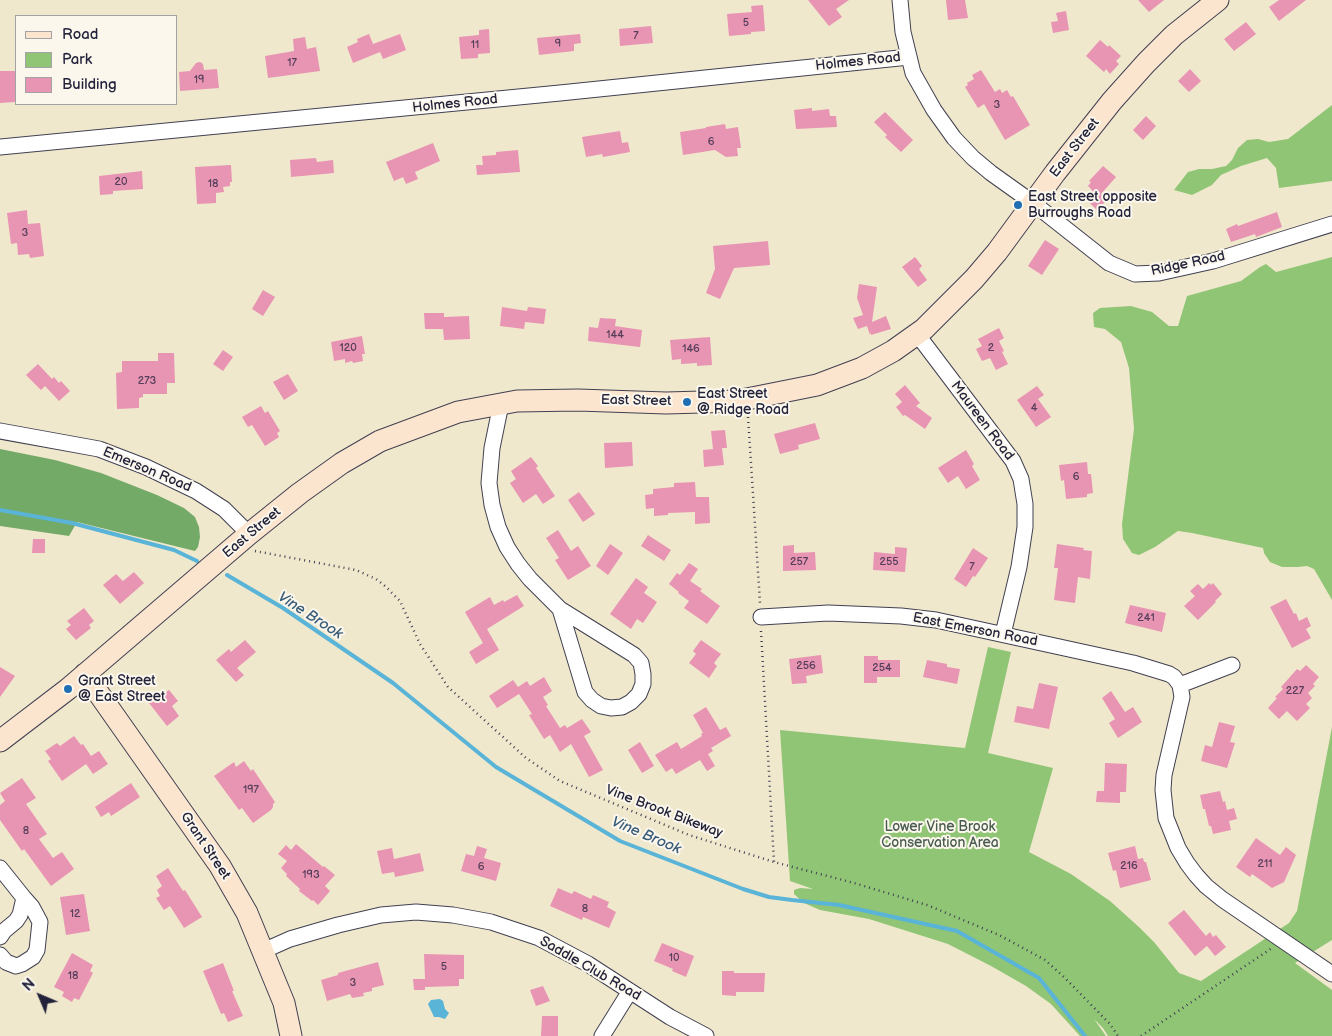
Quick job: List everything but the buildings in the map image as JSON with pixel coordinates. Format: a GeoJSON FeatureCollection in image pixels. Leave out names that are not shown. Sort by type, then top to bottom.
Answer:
{"type":"FeatureCollection","features":[{"type":"Feature","properties":{"kind":"street","name":"Ridge Road"},"geometry":{"type":"LineString","coordinates":[[900,0],[903,32],[913,73],[934,110],[954,138],[991,173],[1033,203],[1109,263],[1135,274],[1159,272],[1213,261],[1332,224]]}},
{"type":"Feature","properties":{"kind":"street","name":"East Street"},"geometry":{"type":"LineString","coordinates":[[0,740],[51,702],[250,542],[329,472],[380,441],[458,412],[517,401],[578,400],[666,403],[738,401],[817,385],[862,368],[893,351],[924,329],[974,279],[997,252],[1055,173],[1112,101],[1174,35],[1218,0]]}},
{"type":"Feature","properties":{"kind":"street","name":"Holmes Road"},"geometry":{"type":"LineString","coordinates":[[0,147],[550,94],[909,56]]}},
{"type":"Feature","properties":{"kind":"street","name":"Maureen Road"},"geometry":{"type":"LineString","coordinates":[[917,334],[1013,461],[1021,478],[1025,504],[1025,527],[1019,567],[1003,634]]}},
{"type":"Feature","properties":{"kind":"street"},"geometry":{"type":"LineString","coordinates":[[501,404],[492,448],[489,483],[498,527],[507,547],[518,564],[560,609],[634,655],[641,664],[643,684],[631,702],[622,707],[600,706],[585,692],[560,609]]}},
{"type":"Feature","properties":{"kind":"street","name":"Emerson Road"},"geometry":{"type":"LineString","coordinates":[[0,431],[99,449],[146,466],[196,491],[224,509],[250,542]]}},
{"type":"Feature","properties":{"kind":"street","name":"East Emerson Road"},"geometry":{"type":"LineString","coordinates":[[761,617],[828,613],[901,616],[936,620],[1133,663],[1169,674],[1180,685]]}},
{"type":"Feature","properties":{"kind":"street"},"geometry":{"type":"LineString","coordinates":[[1232,665],[1180,685],[1182,697],[1164,775],[1163,790],[1166,818],[1187,863],[1206,886],[1240,912],[1332,974]]}},
{"type":"Feature","properties":{"kind":"street","name":"Grant Street"},"geometry":{"type":"LineString","coordinates":[[85,674],[220,866],[247,913],[284,1003],[291,1036]]}},
{"type":"Feature","properties":{"kind":"street"},"geometry":{"type":"LineString","coordinates":[[0,868],[32,906],[40,922],[37,950],[33,957],[16,966],[6,962],[0,955]]}},
{"type":"Feature","properties":{"kind":"street"},"geometry":{"type":"LineString","coordinates":[[0,937],[4,931],[16,922],[20,915],[24,898]]}},
{"type":"Feature","properties":{"kind":"street","name":"Saddle Club Road"},"geometry":{"type":"LineString","coordinates":[[263,951],[290,939],[381,915],[416,912],[453,915],[491,922],[539,938],[588,964],[670,1017],[706,1036]]}},
{"type":"Feature","properties":{"kind":"street"},"geometry":{"type":"LineString","coordinates":[[602,1036],[630,992]]}},
{"type":"Feature","properties":{"kind":"path","name":"Vine Brook Bikeway"},"geometry":{"type":"LineString","coordinates":[[250,542],[356,570],[376,579],[400,601],[420,644],[448,687],[526,758],[560,781],[690,835],[774,862],[927,905],[999,935],[1045,960],[1110,1024],[1118,1036]]}},
{"type":"Feature","properties":{"kind":"path"},"geometry":{"type":"LineString","coordinates":[[1141,1036],[1284,941]]}},
{"type":"Feature","properties":{"kind":"green space"},"geometry":{"type":"Polygon","coordinates":[[[1332,105],[1332,181],[1279,188],[1276,168],[1267,158],[1241,166],[1221,175],[1212,185],[1192,195],[1174,190],[1188,172],[1226,166],[1232,160],[1238,148],[1247,140],[1258,139],[1269,142],[1288,139],[1332,105]]]}},
{"type":"Feature","properties":{"kind":"green space"},"geometry":{"type":"Polygon","coordinates":[[[1332,257],[1332,600],[1314,569],[1307,566],[1282,567],[1270,562],[1263,548],[1178,531],[1155,547],[1139,555],[1132,553],[1123,539],[1122,524],[1134,429],[1129,368],[1121,342],[1105,329],[1094,327],[1093,313],[1100,308],[1131,306],[1152,312],[1169,326],[1178,326],[1187,296],[1241,281],[1266,264],[1276,272],[1332,257]]]}},
{"type":"Feature","properties":{"kind":"green space"},"geometry":{"type":"Polygon","coordinates":[[[0,449],[55,460],[101,473],[184,508],[195,517],[199,527],[198,547],[195,551],[77,522],[69,536],[0,526],[0,449]]]}},
{"type":"Feature","properties":{"kind":"green space","name":"Lower Vine Brook Conservation Area"},"geometry":{"type":"Polygon","coordinates":[[[988,647],[1011,652],[988,753],[1053,768],[1029,852],[1071,874],[1110,901],[1154,942],[1179,973],[1201,981],[1289,923],[1297,911],[1332,727],[1332,940],[1295,963],[1332,990],[1332,1036],[1108,1036],[1094,1019],[1106,1036],[1080,1036],[1051,1004],[1026,986],[948,944],[869,919],[820,910],[804,903],[794,894],[794,890],[800,888],[813,889],[790,881],[780,730],[965,748],[988,647]]]}},
{"type":"Feature","properties":{"kind":"water"},"geometry":{"type":"Polygon","coordinates":[[[440,999],[449,1013],[445,1019],[434,1017],[428,1004],[431,1000],[440,999]]]}},
{"type":"Feature","properties":{"kind":"waterway","name":"Vine Brook"},"geometry":{"type":"LineString","coordinates":[[0,510],[72,523],[174,550],[197,561]]}},
{"type":"Feature","properties":{"kind":"waterway","name":"Vine Brook"},"geometry":{"type":"LineString","coordinates":[[227,575],[283,608],[393,683],[496,767],[620,841],[743,889],[769,897],[839,905],[957,931],[1039,978],[1085,1036]]}},
{"type":"Feature","properties":{"kind":"place","name":"East Street opposite Burroughs Road"},"geometry":{"type":"Point","coordinates":[1018,205]}},
{"type":"Feature","properties":{"kind":"place","name":"East Street @ Ridge Road"},"geometry":{"type":"Point","coordinates":[687,402]}},
{"type":"Feature","properties":{"kind":"place","name":"Grant Street @ East Street"},"geometry":{"type":"Point","coordinates":[68,689]}}]}
